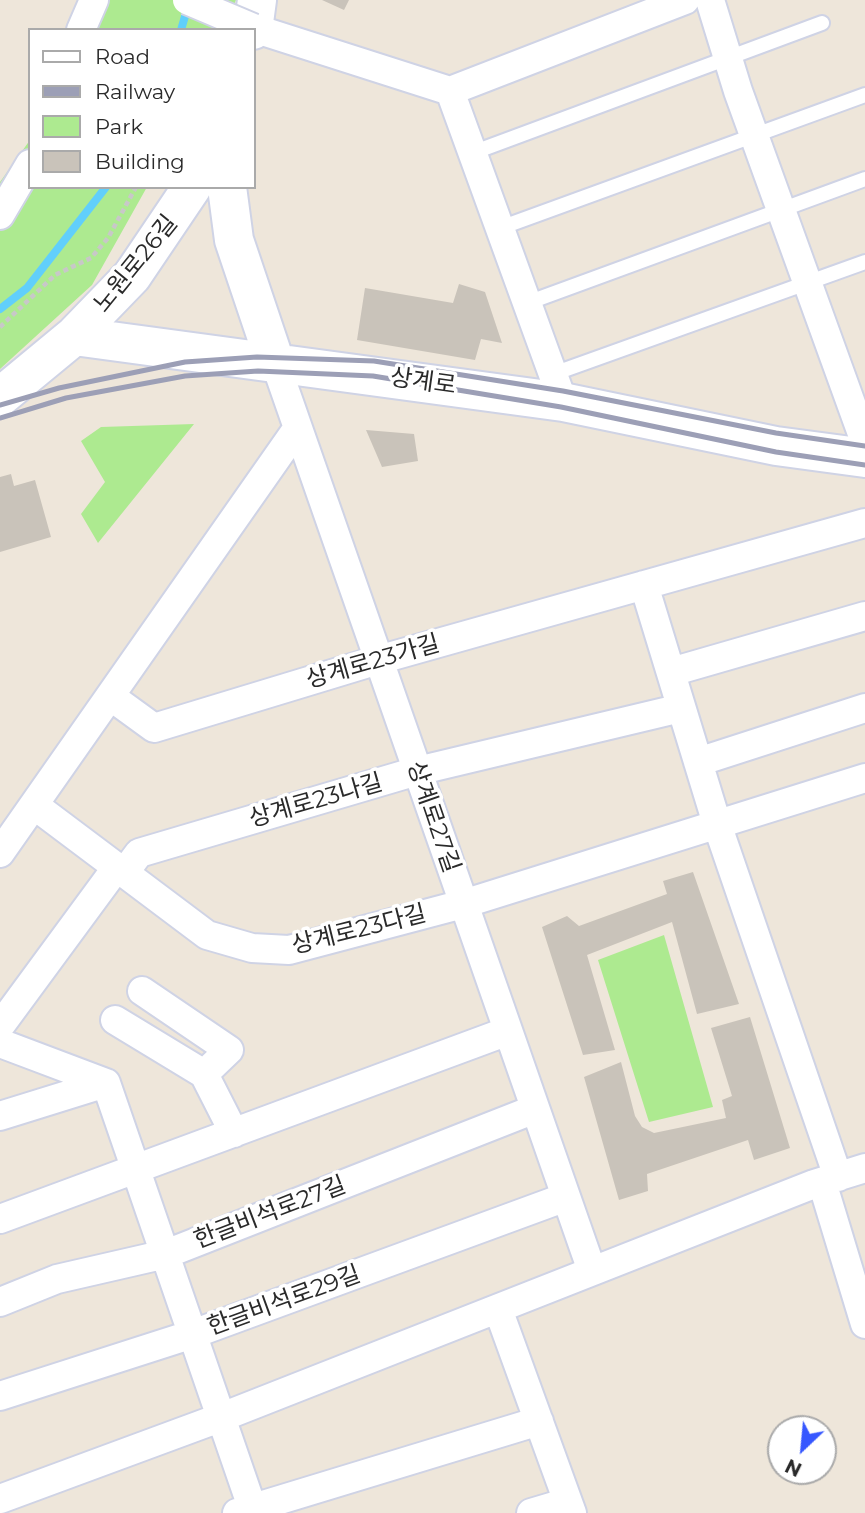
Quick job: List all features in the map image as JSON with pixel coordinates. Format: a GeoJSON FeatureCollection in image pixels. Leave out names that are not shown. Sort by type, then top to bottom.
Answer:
{"type":"FeatureCollection","features":[{"type":"Feature","properties":{"kind":"main road","name":"노원로26길"},"geometry":{"type":"LineString","coordinates":[[74,336],[132,276],[191,189]]}},
{"type":"Feature","properties":{"kind":"main road"},"geometry":{"type":"LineString","coordinates":[[228,189],[234,240],[275,362]]}},
{"type":"Feature","properties":{"kind":"main road","name":"상계로"},"geometry":{"type":"LineString","coordinates":[[74,336],[275,362],[558,388],[776,446],[865,458]]}},
{"type":"Feature","properties":{"kind":"main road"},"geometry":{"type":"LineString","coordinates":[[0,397],[74,336]]}},
{"type":"Feature","properties":{"kind":"street"},"geometry":{"type":"LineString","coordinates":[[82,28],[94,0]]}},
{"type":"Feature","properties":{"kind":"street"},"geometry":{"type":"LineString","coordinates":[[187,0],[254,19],[450,91],[685,0]]}},
{"type":"Feature","properties":{"kind":"street"},"geometry":{"type":"LineString","coordinates":[[710,0],[781,212],[865,442]]}},
{"type":"Feature","properties":{"kind":"street"},"geometry":{"type":"LineString","coordinates":[[450,91],[558,388]]}},
{"type":"Feature","properties":{"kind":"street"},"geometry":{"type":"LineString","coordinates":[[0,215],[28,167]]}},
{"type":"Feature","properties":{"kind":"street","name":"상계로27길"},"geometry":{"type":"LineString","coordinates":[[275,362],[592,1271]]}},
{"type":"Feature","properties":{"kind":"street"},"geometry":{"type":"LineString","coordinates":[[0,853],[297,429]]}},
{"type":"Feature","properties":{"kind":"street","name":"상계로23가길"},"geometry":{"type":"LineString","coordinates":[[110,696],[154,728],[378,660],[865,523]]}},
{"type":"Feature","properties":{"kind":"street"},"geometry":{"type":"LineString","coordinates":[[644,585],[830,1179],[865,1324]]}},
{"type":"Feature","properties":{"kind":"street"},"geometry":{"type":"LineString","coordinates":[[671,672],[865,616]]}},
{"type":"Feature","properties":{"kind":"street","name":"상계로23나길"},"geometry":{"type":"LineString","coordinates":[[0,1026],[120,870],[139,853],[417,771],[681,708]]}},
{"type":"Feature","properties":{"kind":"street"},"geometry":{"type":"LineString","coordinates":[[698,762],[865,708]]}},
{"type":"Feature","properties":{"kind":"street","name":"상계로23다길"},"geometry":{"type":"LineString","coordinates":[[34,805],[207,935],[252,948],[289,950],[463,904],[865,778]]}},
{"type":"Feature","properties":{"kind":"street"},"geometry":{"type":"LineString","coordinates":[[142,991],[229,1050],[204,1074]]}},
{"type":"Feature","properties":{"kind":"street"},"geometry":{"type":"LineString","coordinates":[[115,1020],[204,1074],[234,1133]]}},
{"type":"Feature","properties":{"kind":"street"},"geometry":{"type":"LineString","coordinates":[[0,1219],[508,1031]]}},
{"type":"Feature","properties":{"kind":"street"},"geometry":{"type":"LineString","coordinates":[[0,1043],[106,1083]]}},
{"type":"Feature","properties":{"kind":"street"},"geometry":{"type":"LineString","coordinates":[[0,1116],[106,1083]]}},
{"type":"Feature","properties":{"kind":"street"},"geometry":{"type":"LineString","coordinates":[[106,1083],[222,1417],[248,1511],[538,1420]]}},
{"type":"Feature","properties":{"kind":"street","name":"한글비석로27길"},"geometry":{"type":"LineString","coordinates":[[0,1302],[57,1279],[166,1254],[535,1109]]}},
{"type":"Feature","properties":{"kind":"street"},"geometry":{"type":"LineString","coordinates":[[0,1499],[222,1417],[592,1271],[865,1168]]}},
{"type":"Feature","properties":{"kind":"street","name":"한글비석로29길"},"geometry":{"type":"LineString","coordinates":[[0,1396],[193,1334],[566,1198]]}},
{"type":"Feature","properties":{"kind":"street"},"geometry":{"type":"LineString","coordinates":[[498,1309],[570,1508],[531,1513]]}},
{"type":"Feature","properties":{"kind":"lane"},"geometry":{"type":"LineString","coordinates":[[472,153],[727,56],[822,23]]}},
{"type":"Feature","properties":{"kind":"lane"},"geometry":{"type":"LineString","coordinates":[[499,228],[865,95]]}},
{"type":"Feature","properties":{"kind":"lane"},"geometry":{"type":"LineString","coordinates":[[527,303],[865,179]]}},
{"type":"Feature","properties":{"kind":"lane"},"geometry":{"type":"LineString","coordinates":[[558,388],[807,282],[865,262]]}},
{"type":"Feature","properties":{"kind":"path"},"geometry":{"type":"LineString","coordinates":[[0,327],[54,275],[91,258],[108,238],[135,189]]}},
{"type":"Feature","properties":{"kind":"green space"},"geometry":{"type":"Polygon","coordinates":[[[105,0],[236,0],[224,28],[94,28],[105,0]]]}},
{"type":"Feature","properties":{"kind":"green space"},"geometry":{"type":"Polygon","coordinates":[[[28,143],[28,189],[146,189],[92,285],[0,369],[0,182],[28,143]]]}},
{"type":"Feature","properties":{"kind":"green space"},"geometry":{"type":"Polygon","coordinates":[[[194,424],[98,543],[81,514],[105,482],[81,441],[101,427],[194,424]]]}},
{"type":"Feature","properties":{"kind":"green space"},"geometry":{"type":"Polygon","coordinates":[[[664,935],[713,1107],[649,1122],[598,960],[664,935]]]}},
{"type":"Feature","properties":{"kind":"building"},"geometry":{"type":"Polygon","coordinates":[[[322,0],[349,0],[344,10],[322,0]]]}},
{"type":"Feature","properties":{"kind":"building"},"geometry":{"type":"Polygon","coordinates":[[[459,284],[485,292],[502,343],[481,339],[475,360],[357,340],[365,288],[453,303],[459,284]]]}},
{"type":"Feature","properties":{"kind":"building"},"geometry":{"type":"Polygon","coordinates":[[[366,430],[414,434],[418,461],[382,467],[366,430]]]}},
{"type":"Feature","properties":{"kind":"building"},"geometry":{"type":"Polygon","coordinates":[[[11,474],[14,486],[35,480],[51,537],[0,552],[0,477],[11,474]]]}},
{"type":"Feature","properties":{"kind":"building"},"geometry":{"type":"Polygon","coordinates":[[[693,872],[739,1004],[697,1014],[672,922],[587,955],[615,1050],[583,1055],[542,927],[567,916],[579,926],[667,894],[663,881],[693,872]]]}},
{"type":"Feature","properties":{"kind":"building"},"geometry":{"type":"Polygon","coordinates":[[[750,1017],[790,1148],[754,1160],[748,1140],[647,1174],[648,1191],[619,1200],[584,1077],[621,1062],[635,1116],[642,1127],[654,1133],[726,1118],[722,1100],[732,1096],[711,1028],[750,1017]]]}},
{"type":"Feature","properties":{"kind":"waterway"},"geometry":{"type":"LineString","coordinates":[[182,28],[188,6]]}},
{"type":"Feature","properties":{"kind":"waterway"},"geometry":{"type":"LineString","coordinates":[[0,309],[27,288],[104,189]]}},
{"type":"Feature","properties":{"kind":"railway"},"geometry":{"type":"LineString","coordinates":[[0,405],[59,388],[185,362],[257,357],[374,361],[563,391],[776,433],[865,446]]}},
{"type":"Feature","properties":{"kind":"railway"},"geometry":{"type":"LineString","coordinates":[[0,418],[66,398],[185,376],[258,371],[373,376],[561,407],[776,452],[865,465]]}}]}
